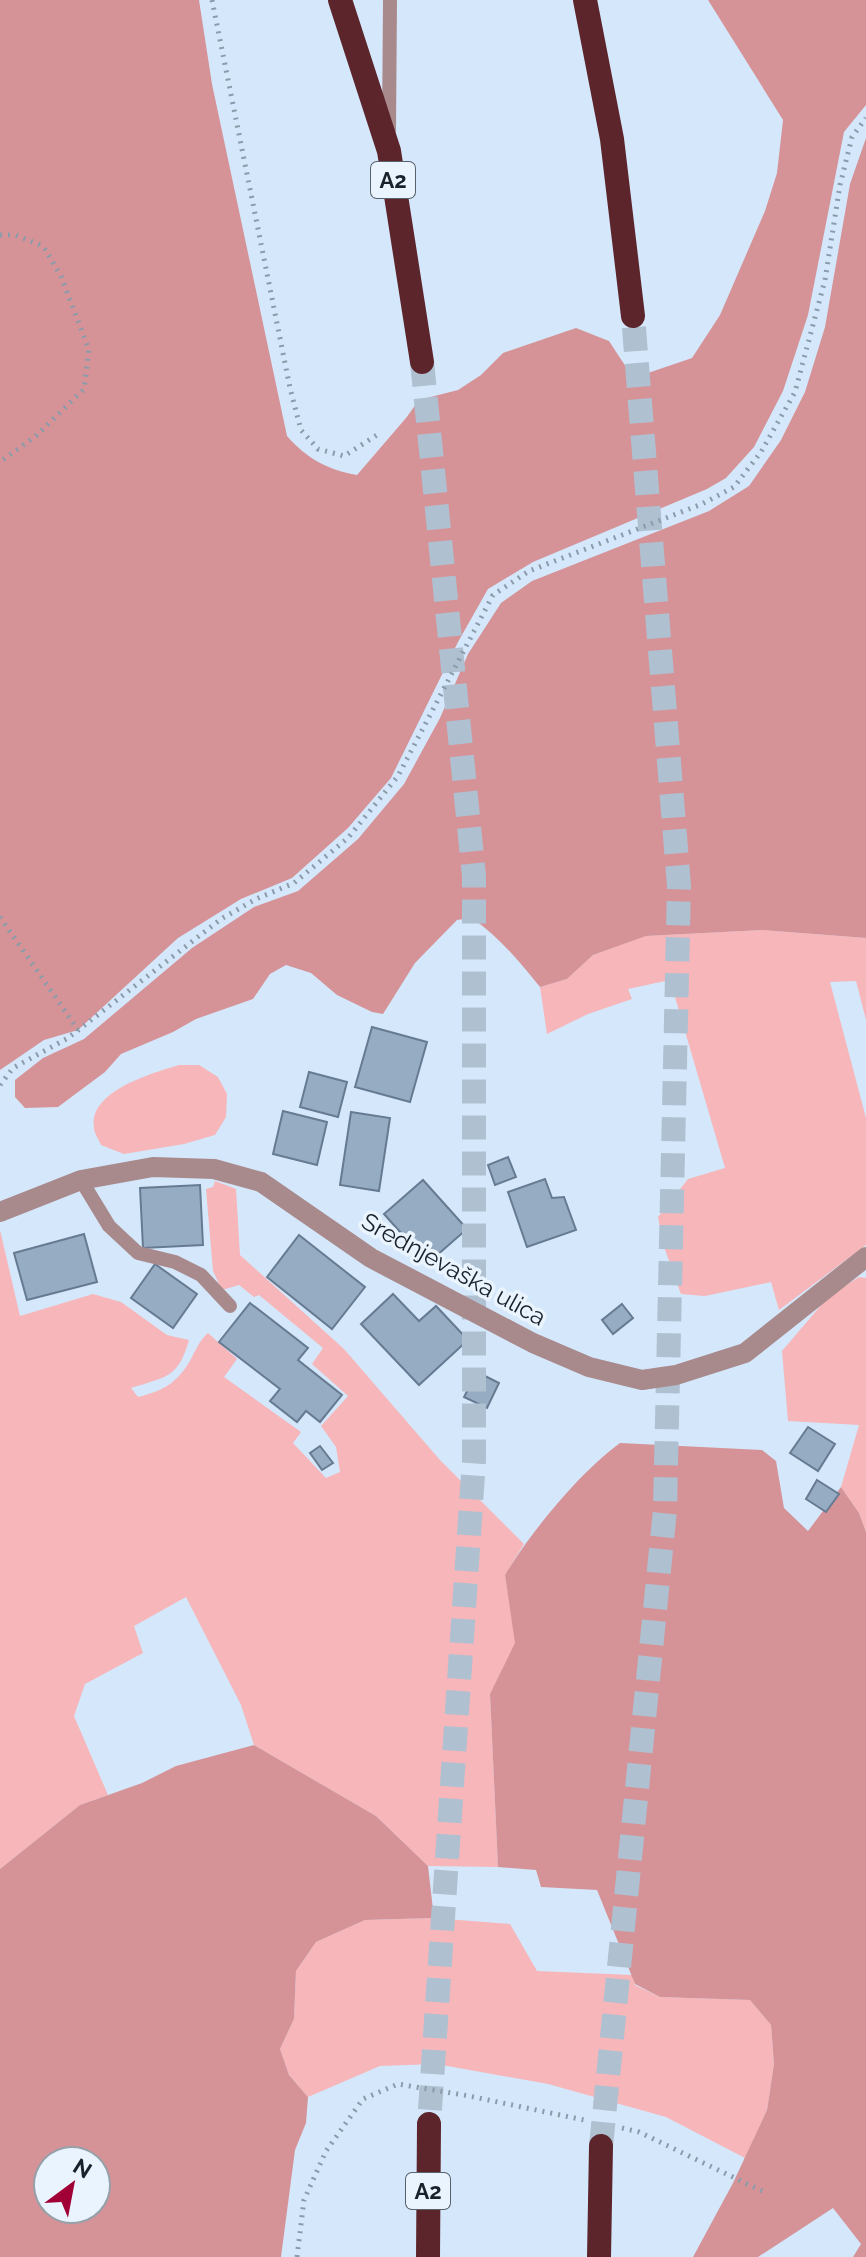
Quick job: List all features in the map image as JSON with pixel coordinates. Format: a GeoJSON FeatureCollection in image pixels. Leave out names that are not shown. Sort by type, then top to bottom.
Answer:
{"type":"FeatureCollection","features":[{"type":"Feature","properties":{"kind":"highway","name":"A2"},"geometry":{"type":"LineString","coordinates":[[340,0],[389,151],[422,362]]}},
{"type":"Feature","properties":{"kind":"highway"},"geometry":{"type":"LineString","coordinates":[[585,0],[612,139],[633,316]]}},
{"type":"Feature","properties":{"kind":"highway","name":"A2"},"geometry":{"type":"LineString","coordinates":[[428,2257],[429,2124]]}},
{"type":"Feature","properties":{"kind":"highway"},"geometry":{"type":"LineString","coordinates":[[599,2257],[604,2136]]}},
{"type":"Feature","properties":{"kind":"street","name":"Srednjevaška ulica"},"geometry":{"type":"LineString","coordinates":[[0,1212],[81,1180],[153,1167],[214,1169],[261,1182],[371,1258],[533,1343],[589,1367],[642,1380],[676,1375],[745,1353],[866,1257]]}},
{"type":"Feature","properties":{"kind":"lane"},"geometry":{"type":"LineString","coordinates":[[389,151],[390,0]]}},
{"type":"Feature","properties":{"kind":"lane"},"geometry":{"type":"LineString","coordinates":[[81,1180],[109,1226],[138,1253],[175,1262],[201,1275],[230,1306]]}},
{"type":"Feature","properties":{"kind":"path"},"geometry":{"type":"LineString","coordinates":[[212,0],[301,430],[318,449],[344,456],[377,435]]}},
{"type":"Feature","properties":{"kind":"path"},"geometry":{"type":"LineString","coordinates":[[0,1085],[13,1068],[78,1030],[221,919],[256,899],[294,883],[348,838],[398,776],[493,595],[529,571],[702,504],[734,487],[761,452],[795,392],[825,280],[840,185],[852,137],[866,118]]}},
{"type":"Feature","properties":{"kind":"path"},"geometry":{"type":"LineString","coordinates":[[0,235],[15,235],[43,246],[61,276],[89,350],[84,389],[37,435],[0,462]]}},
{"type":"Feature","properties":{"kind":"path"},"geometry":{"type":"LineString","coordinates":[[0,917],[78,1030]]}},
{"type":"Feature","properties":{"kind":"path"},"geometry":{"type":"LineString","coordinates":[[297,2257],[304,2200],[326,2151],[363,2099],[398,2084],[593,2122]]}},
{"type":"Feature","properties":{"kind":"path"},"geometry":{"type":"LineString","coordinates":[[604,2136],[639,2132],[764,2192]]}},
{"type":"Feature","properties":{"kind":"shaded area"},"geometry":{"type":"Polygon","coordinates":[[[0,0],[199,0],[212,84],[287,436],[318,462],[357,475],[419,400],[458,390],[481,375],[503,353],[576,328],[609,341],[626,367],[642,375],[692,358],[720,315],[765,211],[777,173],[783,120],[708,0],[866,0],[866,105],[844,132],[808,315],[783,391],[754,447],[726,478],[707,489],[533,562],[488,589],[458,642],[391,778],[348,828],[292,878],[241,899],[178,938],[78,1030],[44,1040],[0,1070],[0,0]]]}},
{"type":"Feature","properties":{"kind":"shaded area"},"geometry":{"type":"Polygon","coordinates":[[[866,138],[866,938],[762,930],[646,936],[593,955],[567,979],[540,987],[482,925],[472,918],[457,920],[415,963],[383,1014],[337,995],[311,973],[286,965],[270,974],[253,999],[196,1019],[121,1054],[105,1072],[58,1107],[25,1108],[15,1097],[15,1080],[43,1058],[84,1039],[192,948],[254,907],[298,891],[358,839],[404,784],[440,718],[468,654],[501,603],[532,581],[709,511],[749,486],[781,440],[805,392],[825,327],[850,184],[866,138]]]}},
{"type":"Feature","properties":{"kind":"shaded area"},"geometry":{"type":"Polygon","coordinates":[[[762,930],[866,938],[866,1020],[856,981],[830,982],[866,1118],[866,1245],[779,1310],[771,1282],[705,1296],[681,1294],[663,1244],[658,1217],[688,1179],[725,1168],[670,980],[628,989],[632,999],[588,1014],[547,1034],[540,987],[567,979],[593,955],[645,936],[762,930]]]}},
{"type":"Feature","properties":{"kind":"shaded area"},"geometry":{"type":"Polygon","coordinates":[[[179,1065],[199,1065],[218,1077],[227,1094],[226,1117],[215,1135],[184,1144],[124,1154],[101,1145],[94,1128],[95,1115],[101,1104],[124,1086],[179,1065]]]}},
{"type":"Feature","properties":{"kind":"shaded area"},"geometry":{"type":"Polygon","coordinates":[[[215,1181],[236,1189],[240,1255],[344,1349],[440,1460],[524,1544],[505,1575],[516,1643],[490,1694],[498,1867],[428,1866],[376,1816],[254,1745],[241,1705],[186,1597],[134,1626],[143,1653],[85,1684],[74,1716],[108,1795],[80,1805],[0,1869],[0,1230],[20,1316],[93,1294],[121,1302],[167,1335],[189,1340],[180,1362],[169,1374],[131,1388],[138,1397],[157,1391],[177,1378],[208,1333],[237,1359],[224,1377],[301,1432],[293,1443],[326,1478],[340,1472],[336,1447],[321,1426],[348,1396],[312,1364],[323,1348],[259,1295],[254,1297],[239,1285],[222,1290],[213,1271],[206,1189],[213,1187],[215,1181]]]}},
{"type":"Feature","properties":{"kind":"shaded area"},"geometry":{"type":"Polygon","coordinates":[[[859,1277],[866,1278],[866,1532],[859,1513],[841,1487],[859,1425],[788,1421],[782,1351],[828,1297],[859,1277]]]}},
{"type":"Feature","properties":{"kind":"shaded area"},"geometry":{"type":"Polygon","coordinates":[[[620,1443],[762,1450],[776,1461],[784,1508],[808,1531],[841,1487],[859,1513],[866,1532],[866,2257],[853,2257],[861,2244],[833,2208],[758,2257],[693,2257],[733,2183],[767,2110],[774,2064],[771,2025],[750,2000],[660,1997],[635,1984],[597,1890],[541,1887],[536,1870],[498,1867],[490,1694],[515,1643],[505,1575],[557,1504],[620,1443]]]}},
{"type":"Feature","properties":{"kind":"shaded area"},"geometry":{"type":"Polygon","coordinates":[[[254,1745],[376,1816],[428,1866],[434,1918],[365,1920],[316,1942],[296,1971],[294,2019],[280,2049],[289,2075],[308,2097],[306,2123],[295,2150],[281,2257],[0,2257],[0,1869],[80,1805],[142,1783],[176,1766],[254,1745]]]}},
{"type":"Feature","properties":{"kind":"shaded area"},"geometry":{"type":"Polygon","coordinates":[[[434,1918],[510,1924],[537,1971],[632,1975],[635,1985],[660,1997],[750,2000],[771,2025],[774,2064],[767,2110],[745,2158],[666,2117],[548,2084],[436,2064],[380,2066],[308,2097],[289,2075],[280,2049],[294,2019],[296,1971],[316,1942],[365,1920],[434,1918]]]}},
{"type":"Feature","properties":{"kind":"building"},"geometry":{"type":"Polygon","coordinates":[[[372,1027],[427,1042],[410,1102],[355,1087],[372,1027]]]}},
{"type":"Feature","properties":{"kind":"building"},"geometry":{"type":"Polygon","coordinates":[[[309,1072],[347,1082],[338,1117],[300,1107],[309,1072]]]}},
{"type":"Feature","properties":{"kind":"building"},"geometry":{"type":"Polygon","coordinates":[[[283,1111],[327,1122],[317,1165],[273,1154],[283,1111]]]}},
{"type":"Feature","properties":{"kind":"building"},"geometry":{"type":"Polygon","coordinates":[[[351,1112],[390,1118],[379,1191],[340,1185],[351,1112]]]}},
{"type":"Feature","properties":{"kind":"building"},"geometry":{"type":"Polygon","coordinates":[[[508,1157],[516,1177],[495,1185],[488,1165],[508,1157]]]}},
{"type":"Feature","properties":{"kind":"building"},"geometry":{"type":"Polygon","coordinates":[[[545,1179],[552,1198],[564,1197],[576,1230],[527,1247],[508,1192],[545,1179]]]}},
{"type":"Feature","properties":{"kind":"building"},"geometry":{"type":"Polygon","coordinates":[[[423,1180],[467,1229],[428,1263],[384,1214],[423,1180]]]}},
{"type":"Feature","properties":{"kind":"building"},"geometry":{"type":"Polygon","coordinates":[[[200,1185],[203,1245],[143,1248],[140,1188],[200,1185]]]}},
{"type":"Feature","properties":{"kind":"building"},"geometry":{"type":"Polygon","coordinates":[[[84,1234],[97,1282],[27,1300],[14,1253],[84,1234]]]}},
{"type":"Feature","properties":{"kind":"building"},"geometry":{"type":"Polygon","coordinates":[[[299,1235],[365,1287],[332,1329],[267,1277],[299,1235]]]}},
{"type":"Feature","properties":{"kind":"building"},"geometry":{"type":"Polygon","coordinates":[[[155,1264],[197,1294],[173,1328],[131,1298],[155,1264]]]}},
{"type":"Feature","properties":{"kind":"building"},"geometry":{"type":"Polygon","coordinates":[[[393,1294],[419,1321],[436,1306],[468,1340],[419,1385],[361,1324],[393,1294]]]}},
{"type":"Feature","properties":{"kind":"building"},"geometry":{"type":"Polygon","coordinates":[[[250,1303],[308,1348],[298,1360],[342,1395],[320,1422],[306,1411],[297,1422],[270,1401],[280,1389],[219,1342],[250,1303]]]}},
{"type":"Feature","properties":{"kind":"building"},"geometry":{"type":"Polygon","coordinates":[[[622,1304],[633,1318],[613,1334],[602,1320],[622,1304]]]}},
{"type":"Feature","properties":{"kind":"building"},"geometry":{"type":"Polygon","coordinates":[[[477,1372],[499,1383],[487,1408],[464,1397],[477,1372]]]}},
{"type":"Feature","properties":{"kind":"building"},"geometry":{"type":"Polygon","coordinates":[[[808,1427],[835,1444],[818,1471],[790,1453],[808,1427]]]}},
{"type":"Feature","properties":{"kind":"building"},"geometry":{"type":"Polygon","coordinates":[[[320,1446],[333,1463],[322,1470],[310,1453],[320,1446]]]}},
{"type":"Feature","properties":{"kind":"building"},"geometry":{"type":"Polygon","coordinates":[[[817,1480],[839,1494],[826,1512],[806,1499],[817,1480]]]}},
{"type":"Feature","properties":{"kind":"tunnel"},"geometry":{"type":"LineString","coordinates":[[601,2146],[665,1510],[679,886],[633,316]]}},
{"type":"Feature","properties":{"kind":"tunnel"},"geometry":{"type":"LineString","coordinates":[[422,362],[474,876],[474,1460],[429,2124]]}}]}
